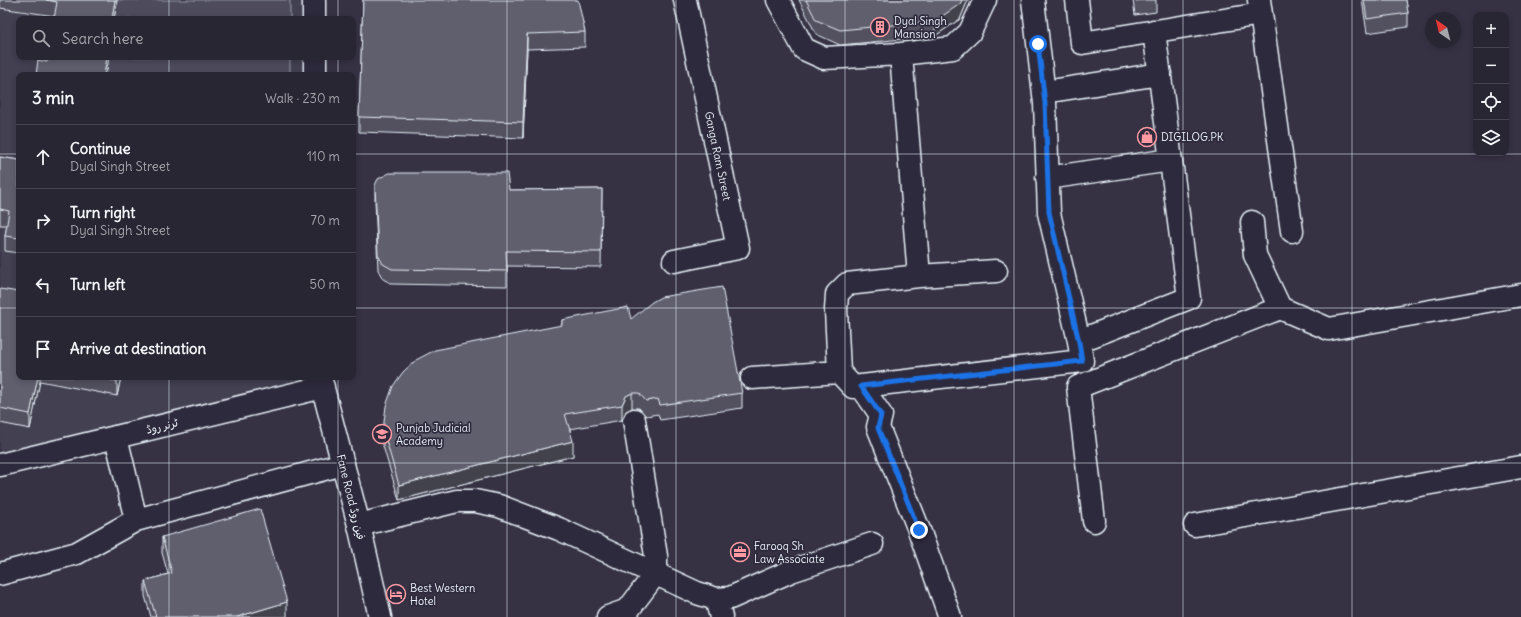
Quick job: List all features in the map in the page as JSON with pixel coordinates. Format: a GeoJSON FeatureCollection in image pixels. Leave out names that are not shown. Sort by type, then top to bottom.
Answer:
{"type":"FeatureCollection","features":[{"type":"Feature","properties":{"kind":"street"},"geometry":{"type":"LineString","coordinates":[[314,0],[314,16]]}},
{"type":"Feature","properties":{"kind":"street","name":"Ganga Ram Street"},"geometry":{"type":"LineString","coordinates":[[674,261],[738,248],[685,0]]}},
{"type":"Feature","properties":{"kind":"street"},"geometry":{"type":"LineString","coordinates":[[778,0],[804,49],[824,58],[902,54],[953,48],[970,32],[985,0]]}},
{"type":"Feature","properties":{"kind":"street"},"geometry":{"type":"LineString","coordinates":[[752,378],[851,382],[1082,361],[1049,212],[1044,92],[1033,0]]}},
{"type":"Feature","properties":{"kind":"street"},"geometry":{"type":"LineString","coordinates":[[1078,0],[1082,43],[1154,31],[1260,7],[1292,231]]}},
{"type":"Feature","properties":{"kind":"street"},"geometry":{"type":"LineString","coordinates":[[1079,342],[1189,298],[1154,31]]}},
{"type":"Feature","properties":{"kind":"street"},"geometry":{"type":"LineString","coordinates":[[902,54],[919,276]]}},
{"type":"Feature","properties":{"kind":"street"},"geometry":{"type":"LineString","coordinates":[[314,60],[315,72]]}},
{"type":"Feature","properties":{"kind":"street"},"geometry":{"type":"LineString","coordinates":[[1044,92],[1160,74]]}},
{"type":"Feature","properties":{"kind":"street"},"geometry":{"type":"LineString","coordinates":[[1047,178],[1171,160]]}},
{"type":"Feature","properties":{"kind":"street"},"geometry":{"type":"LineString","coordinates":[[1252,222],[1255,255],[1280,308],[1329,329],[1521,295]]}},
{"type":"Feature","properties":{"kind":"street"},"geometry":{"type":"LineString","coordinates":[[950,617],[919,530],[878,428],[881,415],[851,382],[836,310],[837,294],[847,284],[919,276],[996,271]]}},
{"type":"Feature","properties":{"kind":"street"},"geometry":{"type":"LineString","coordinates":[[1094,521],[1078,387],[1280,308]]}},
{"type":"Feature","properties":{"kind":"street","name":"ٹرنر روڈ"},"geometry":{"type":"LineString","coordinates":[[0,465],[116,437],[322,382]]}},
{"type":"Feature","properties":{"kind":"street","name":"Fane Road فین روڈ"},"geometry":{"type":"LineString","coordinates":[[322,382],[359,525],[380,617]]}},
{"type":"Feature","properties":{"kind":"street"},"geometry":{"type":"LineString","coordinates":[[608,617],[628,610],[656,573],[656,556],[634,420]]}},
{"type":"Feature","properties":{"kind":"street"},"geometry":{"type":"LineString","coordinates":[[116,437],[136,520]]}},
{"type":"Feature","properties":{"kind":"street"},"geometry":{"type":"LineString","coordinates":[[0,574],[77,553],[136,520],[343,464]]}},
{"type":"Feature","properties":{"kind":"street"},"geometry":{"type":"LineString","coordinates":[[1195,524],[1521,467]]}},
{"type":"Feature","properties":{"kind":"street"},"geometry":{"type":"LineString","coordinates":[[359,525],[457,501],[475,501],[499,506],[559,529],[656,573],[697,593],[718,608],[730,598],[790,571],[872,544]]}},
{"type":"Feature","properties":{"kind":"shaded area"},"geometry":{"type":"Polygon","coordinates":[[[0,0],[302,0],[303,16],[16,16],[16,60],[305,60],[306,72],[16,72],[16,380],[309,380],[0,465],[0,0]]]}},
{"type":"Feature","properties":{"kind":"shaded area"},"geometry":{"type":"Polygon","coordinates":[[[117,0],[290,0],[290,16],[114,16],[117,0]]]}},
{"type":"Feature","properties":{"kind":"shaded area"},"geometry":{"type":"Polygon","coordinates":[[[108,60],[290,60],[290,72],[106,72],[108,60]]]}},
{"type":"Feature","properties":{"kind":"building"},"geometry":{"type":"Polygon","coordinates":[[[46,0],[115,0],[112,16],[55,16],[57,2],[46,0]]]}},
{"type":"Feature","properties":{"kind":"building"},"geometry":{"type":"Polygon","coordinates":[[[363,0],[578,0],[585,32],[527,34],[523,122],[359,117],[363,0]]]}},
{"type":"Feature","properties":{"kind":"building"},"geometry":{"type":"Polygon","coordinates":[[[806,0],[962,0],[960,4],[935,21],[840,30],[816,20],[806,0]]]}},
{"type":"Feature","properties":{"kind":"building"},"geometry":{"type":"Polygon","coordinates":[[[1364,0],[1406,0],[1408,13],[1367,19],[1364,0]]]}},
{"type":"Feature","properties":{"kind":"building"},"geometry":{"type":"Polygon","coordinates":[[[38,60],[47,62],[47,60],[106,60],[104,72],[36,72],[38,60]]]}},
{"type":"Feature","properties":{"kind":"building"},"geometry":{"type":"Polygon","coordinates":[[[0,157],[16,160],[16,238],[5,236],[9,211],[0,209],[0,157]]]}},
{"type":"Feature","properties":{"kind":"building"},"geometry":{"type":"Polygon","coordinates":[[[389,173],[507,173],[509,190],[602,189],[601,252],[506,251],[507,271],[392,269],[383,264],[378,255],[375,185],[378,179],[389,173]]]}},
{"type":"Feature","properties":{"kind":"building"},"geometry":{"type":"Polygon","coordinates":[[[722,287],[742,393],[660,405],[658,399],[646,401],[639,393],[632,393],[626,396],[622,405],[565,414],[573,441],[399,485],[383,430],[386,406],[393,386],[403,372],[416,360],[435,350],[562,325],[562,320],[628,307],[631,319],[652,302],[661,297],[722,287]]]}},
{"type":"Feature","properties":{"kind":"building"},"geometry":{"type":"Polygon","coordinates":[[[0,289],[16,292],[16,380],[37,380],[30,414],[0,408],[0,289]]]}},
{"type":"Feature","properties":{"kind":"building"},"geometry":{"type":"Polygon","coordinates":[[[260,509],[287,602],[237,617],[156,617],[145,581],[172,573],[162,537],[260,509]]]}},
{"type":"Feature","properties":{"kind":"place","name":"Dyal Singh Mansion"},"geometry":{"type":"Point","coordinates":[880,27]}},
{"type":"Feature","properties":{"kind":"place","name":"DIGILOG.PK"},"geometry":{"type":"Point","coordinates":[1147,137]}},
{"type":"Feature","properties":{"kind":"place","name":"Punjab Judicial Academy"},"geometry":{"type":"Point","coordinates":[382,434]}},
{"type":"Feature","properties":{"kind":"place","name":"Farooq Sh Law Associate"},"geometry":{"type":"Point","coordinates":[740,552]}},
{"type":"Feature","properties":{"kind":"place","name":"Best Western Hotel"},"geometry":{"type":"Point","coordinates":[396,594]}},
{"type":"Feature","properties":{"kind":"route"},"geometry":{"type":"LineString","coordinates":[[919,530],[878,428],[881,415],[861,386],[1082,361],[1049,212],[1045,103],[1038,44]]}}]}
